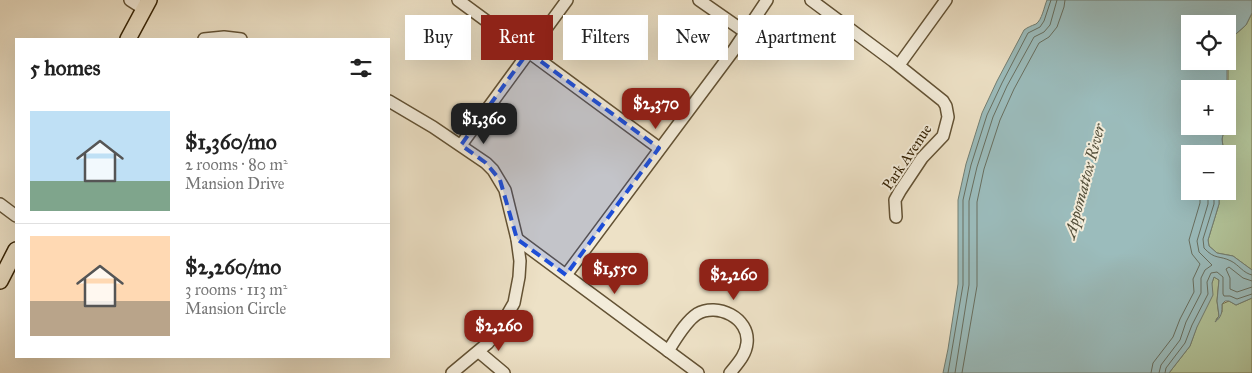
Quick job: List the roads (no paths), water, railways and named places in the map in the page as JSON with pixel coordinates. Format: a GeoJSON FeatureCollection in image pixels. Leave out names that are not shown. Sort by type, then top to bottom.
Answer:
{"type":"FeatureCollection","features":[{"type":"Feature","properties":{"kind":"main road"},"geometry":{"type":"LineString","coordinates":[[129,38],[146,5]]}},
{"type":"Feature","properties":{"kind":"main road"},"geometry":{"type":"LineString","coordinates":[[0,281],[15,252]]}},
{"type":"Feature","properties":{"kind":"street"},"geometry":{"type":"LineString","coordinates":[[130,0],[146,5]]}},
{"type":"Feature","properties":{"kind":"street"},"geometry":{"type":"LineString","coordinates":[[458,0],[481,17]]}},
{"type":"Feature","properties":{"kind":"street"},"geometry":{"type":"LineString","coordinates":[[553,18],[566,0]]}},
{"type":"Feature","properties":{"kind":"street"},"geometry":{"type":"LineString","coordinates":[[699,0],[738,27]]}},
{"type":"Feature","properties":{"kind":"street"},"geometry":{"type":"LineString","coordinates":[[757,15],[767,0]]}},
{"type":"Feature","properties":{"kind":"street","name":"Park Avenue"},"geometry":{"type":"LineString","coordinates":[[812,0],[899,65],[943,101],[946,106],[948,117],[943,136],[922,158],[900,191],[895,200],[896,217]]}},
{"type":"Feature","properties":{"kind":"street"},"geometry":{"type":"LineString","coordinates":[[899,65],[946,0]]}},
{"type":"Feature","properties":{"kind":"street"},"geometry":{"type":"LineString","coordinates":[[214,38],[232,38]]}},
{"type":"Feature","properties":{"kind":"street"},"geometry":{"type":"LineString","coordinates":[[566,275],[738,41]]}},
{"type":"Feature","properties":{"kind":"street"},"geometry":{"type":"LineString","coordinates":[[461,145],[522,60]]}},
{"type":"Feature","properties":{"kind":"street"},"geometry":{"type":"LineString","coordinates":[[539,60],[659,148]]}},
{"type":"Feature","properties":{"kind":"street"},"geometry":{"type":"LineString","coordinates":[[390,102],[486,162],[505,190],[517,240],[520,261],[514,303],[499,329],[479,352],[452,373]]}},
{"type":"Feature","properties":{"kind":"street"},"geometry":{"type":"LineString","coordinates":[[0,204],[15,215]]}},
{"type":"Feature","properties":{"kind":"street"},"geometry":{"type":"LineString","coordinates":[[517,240],[698,373]]}},
{"type":"Feature","properties":{"kind":"street"},"geometry":{"type":"LineString","coordinates":[[668,351],[692,318],[706,311],[724,311],[742,323],[747,336],[746,349],[730,373]]}},
{"type":"Feature","properties":{"kind":"street"},"geometry":{"type":"LineString","coordinates":[[479,352],[504,373]]}},
{"type":"Feature","properties":{"kind":"water","name":"Appomattox River"},"geometry":{"type":"Polygon","coordinates":[[[1047,0],[1252,0],[1252,13],[1246,25],[1236,34],[1236,15],[1181,15],[1181,70],[1227,70],[1227,80],[1181,80],[1181,135],[1223,135],[1223,145],[1181,145],[1181,200],[1219,200],[1208,240],[1209,246],[1217,253],[1233,256],[1252,270],[1252,298],[1236,305],[1225,301],[1222,304],[1222,312],[1215,322],[1219,316],[1217,301],[1219,280],[1214,277],[1212,283],[1213,295],[1190,346],[1169,373],[943,373],[958,284],[958,200],[966,164],[982,113],[997,81],[1024,30],[1036,24],[1043,13],[1047,0]]]}}]}
